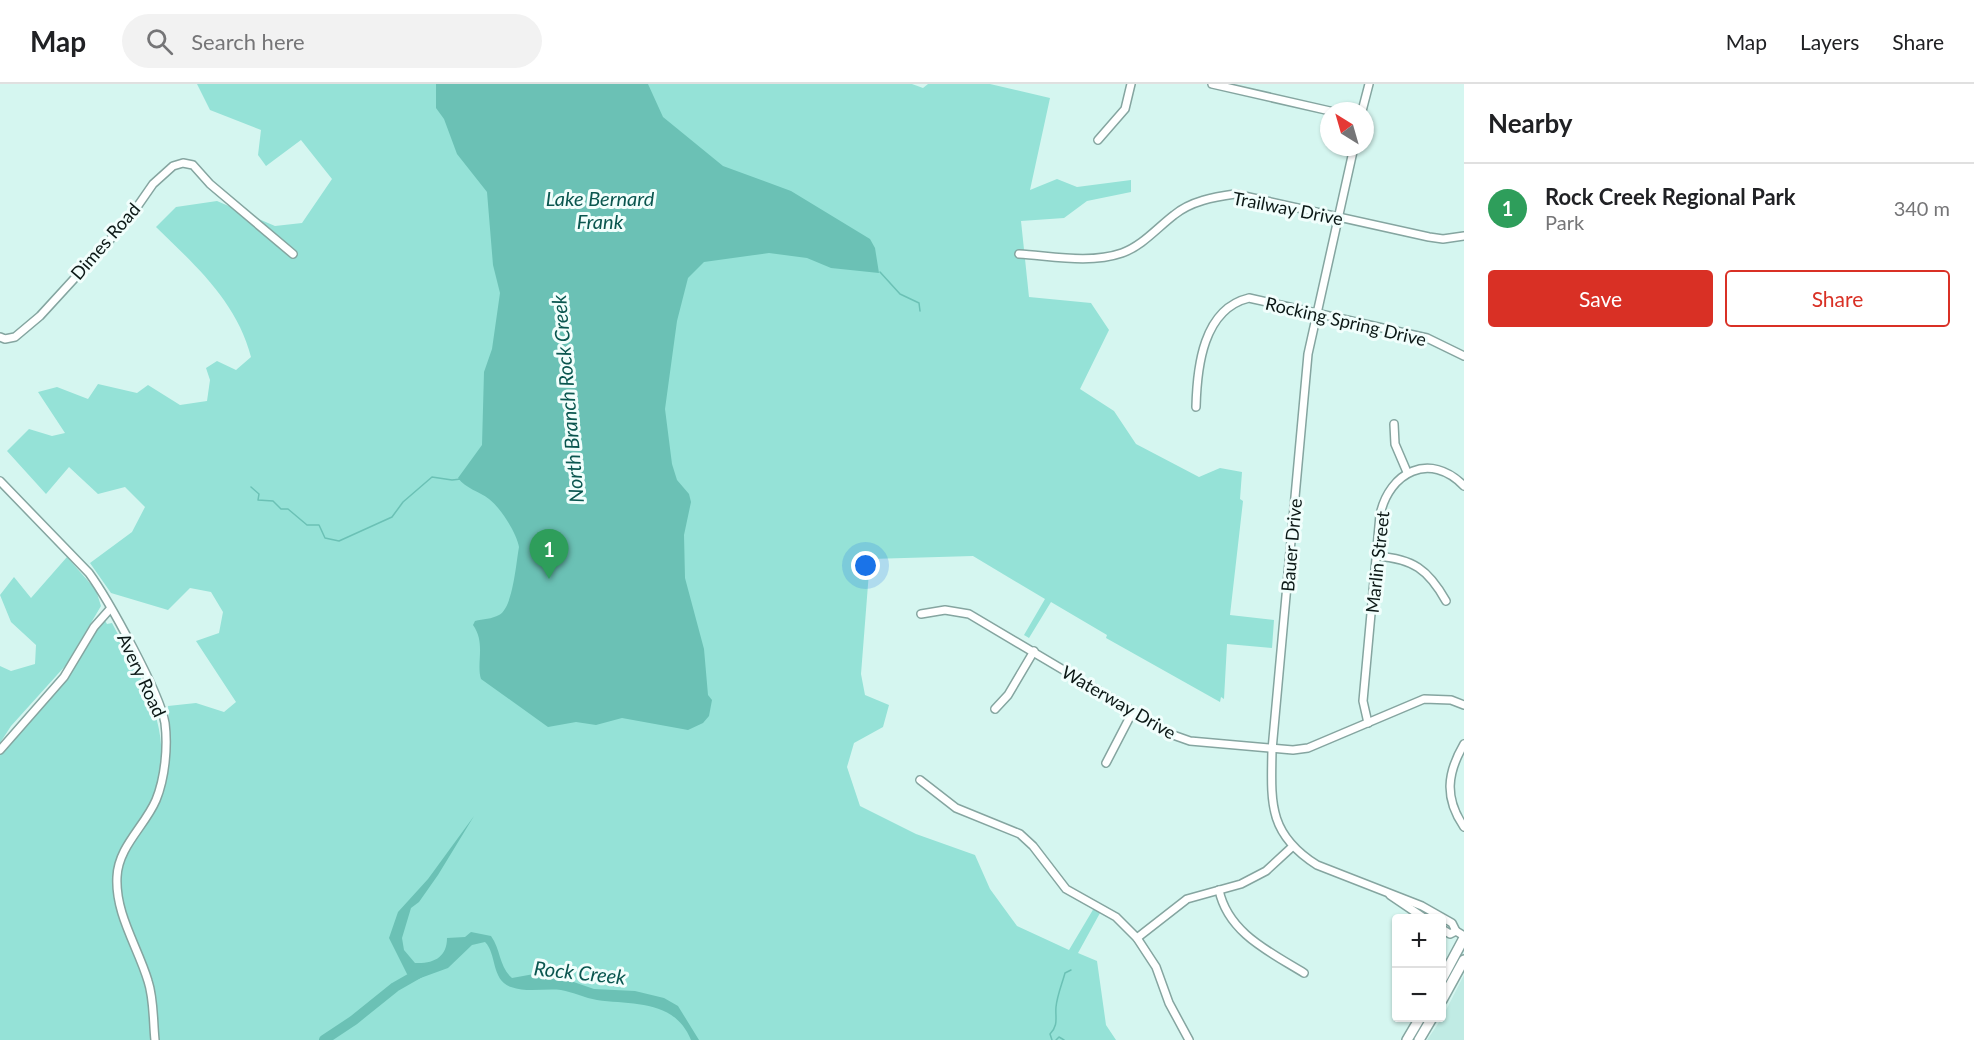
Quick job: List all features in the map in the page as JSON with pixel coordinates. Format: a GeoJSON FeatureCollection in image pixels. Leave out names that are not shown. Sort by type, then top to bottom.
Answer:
{"type":"FeatureCollection","features":[{"type":"Feature","properties":{"kind":"main road"},"geometry":{"type":"LineString","coordinates":[[1446,971],[1464,937]]}},
{"type":"Feature","properties":{"kind":"main road"},"geometry":{"type":"LineString","coordinates":[[1446,992],[1464,960]]}},
{"type":"Feature","properties":{"kind":"main road"},"geometry":{"type":"LineString","coordinates":[[1407,1040],[1417,1022]]}},
{"type":"Feature","properties":{"kind":"main road"},"geometry":{"type":"LineString","coordinates":[[1419,1040],[1429,1022]]}},
{"type":"Feature","properties":{"kind":"street"},"geometry":{"type":"LineString","coordinates":[[1098,140],[1125,109],[1131,84]]}},
{"type":"Feature","properties":{"kind":"street"},"geometry":{"type":"LineString","coordinates":[[1212,84],[1320,109]]}},
{"type":"Feature","properties":{"kind":"street"},"geometry":{"type":"LineString","coordinates":[[1364,102],[1369,84]]}},
{"type":"Feature","properties":{"kind":"street","name":"Bauer Drive"},"geometry":{"type":"LineString","coordinates":[[1352,156],[1308,354],[1272,750],[1272,807],[1279,827],[1293,847],[1317,866],[1378,887],[1453,920],[1453,933]]}},
{"type":"Feature","properties":{"kind":"street","name":"Dimes Road"},"geometry":{"type":"LineString","coordinates":[[0,337],[5,339],[15,337],[40,316],[128,220],[164,172],[183,163],[193,165],[210,184],[293,254]]}},
{"type":"Feature","properties":{"kind":"street","name":"Trailway Drive"},"geometry":{"type":"LineString","coordinates":[[1019,254],[1095,258],[1124,252],[1144,241],[1176,213],[1205,199],[1235,194],[1429,237],[1443,239],[1464,236]]}},
{"type":"Feature","properties":{"kind":"street","name":"Rocking Spring Drive"},"geometry":{"type":"LineString","coordinates":[[1196,407],[1197,383],[1209,333],[1218,316],[1234,302],[1249,298],[1427,338],[1464,356]]}},
{"type":"Feature","properties":{"kind":"street"},"geometry":{"type":"LineString","coordinates":[[1394,424],[1395,444],[1407,472],[1434,470],[1450,475],[1464,486]]}},
{"type":"Feature","properties":{"kind":"street","name":"Marlin Street"},"geometry":{"type":"LineString","coordinates":[[1368,723],[1363,701],[1384,498],[1390,487],[1407,472]]}},
{"type":"Feature","properties":{"kind":"street","name":"Avery Road"},"geometry":{"type":"LineString","coordinates":[[0,481],[88,573],[111,609],[155,695],[165,725],[165,752],[156,801],[124,851],[117,880],[122,912],[150,985],[155,1040]]}},
{"type":"Feature","properties":{"kind":"street"},"geometry":{"type":"LineString","coordinates":[[1377,556],[1401,558],[1416,565],[1432,579],[1446,601]]}},
{"type":"Feature","properties":{"kind":"street"},"geometry":{"type":"LineString","coordinates":[[0,750],[64,676],[94,627],[111,609]]}},
{"type":"Feature","properties":{"kind":"street","name":"Waterway Drive"},"geometry":{"type":"LineString","coordinates":[[921,615],[945,610],[969,614],[1133,711],[1190,741],[1272,750],[1308,748],[1424,699],[1451,700],[1464,705]]}},
{"type":"Feature","properties":{"kind":"street"},"geometry":{"type":"LineString","coordinates":[[995,709],[1008,695],[1034,651]]}},
{"type":"Feature","properties":{"kind":"street"},"geometry":{"type":"LineString","coordinates":[[1106,763],[1133,711]]}},
{"type":"Feature","properties":{"kind":"street"},"geometry":{"type":"LineString","coordinates":[[1464,744],[1453,763],[1449,785],[1452,806],[1464,827]]}},
{"type":"Feature","properties":{"kind":"street"},"geometry":{"type":"LineString","coordinates":[[920,780],[956,808],[1020,834],[1033,846],[1066,889],[1116,917],[1137,938],[1156,967],[1169,1003],[1189,1040]]}},
{"type":"Feature","properties":{"kind":"street"},"geometry":{"type":"LineString","coordinates":[[1137,938],[1187,899],[1241,884],[1266,871],[1293,847]]}},
{"type":"Feature","properties":{"kind":"street","name":"Bauer Drive"},"geometry":{"type":"LineString","coordinates":[[1378,887],[1418,914]]}},
{"type":"Feature","properties":{"kind":"street"},"geometry":{"type":"LineString","coordinates":[[1219,890],[1228,913],[1241,931],[1304,973]]}},
{"type":"Feature","properties":{"kind":"street","name":"Bauer Drive"},"geometry":{"type":"LineString","coordinates":[[1446,930],[1464,937]]}},
{"type":"Feature","properties":{"kind":"shaded area"},"geometry":{"type":"Polygon","coordinates":[[[197,84],[912,84],[923,88],[928,84],[990,84],[1050,98],[1030,190],[1057,179],[1077,187],[1131,180],[1131,192],[1087,201],[1064,218],[1021,221],[1029,297],[1091,303],[1109,330],[1080,389],[1114,411],[1136,444],[1199,477],[1220,468],[1242,472],[1240,499],[1243,501],[1230,615],[1274,620],[1272,648],[1227,644],[1224,699],[1221,697],[1220,702],[1106,638],[1107,635],[1051,602],[1029,638],[1024,635],[1045,599],[973,556],[870,559],[861,674],[865,695],[889,705],[883,727],[854,743],[847,767],[860,806],[916,834],[975,855],[990,889],[1017,926],[1069,950],[1094,908],[1100,913],[1078,953],[1097,961],[1106,1025],[1116,1040],[157,1040],[152,987],[123,910],[119,894],[120,871],[125,855],[157,802],[167,732],[170,731],[168,706],[196,703],[224,712],[236,702],[196,641],[219,633],[223,612],[211,592],[190,588],[168,610],[111,593],[90,563],[132,532],[145,507],[125,487],[98,494],[69,467],[46,494],[7,451],[29,429],[52,436],[65,433],[38,392],[57,387],[88,399],[98,384],[137,393],[148,385],[180,405],[207,401],[210,380],[206,368],[217,361],[236,370],[251,357],[236,319],[225,302],[200,270],[156,227],[176,207],[217,201],[275,226],[302,223],[332,179],[301,140],[266,166],[258,155],[261,130],[210,110],[197,84]]]}},
{"type":"Feature","properties":{"kind":"shaded area"},"geometry":{"type":"Polygon","coordinates":[[[67,557],[96,590],[101,606],[66,665],[11,726],[0,743],[0,666],[11,671],[35,664],[36,645],[11,622],[0,595],[14,577],[31,598],[67,557]]]}},
{"type":"Feature","properties":{"kind":"shaded area"},"geometry":{"type":"Polygon","coordinates":[[[104,619],[107,624],[112,623],[147,691],[160,737],[161,761],[157,785],[146,811],[121,853],[113,881],[113,894],[124,932],[145,981],[152,1040],[0,1040],[0,755],[39,708],[104,619]]]}},
{"type":"Feature","properties":{"kind":"shaded area"},"geometry":{"type":"Polygon","coordinates":[[[1464,975],[1464,1040],[1427,1040],[1439,1022],[1446,1022],[1446,1010],[1464,975]]]}},
{"type":"Feature","properties":{"kind":"water","name":"Lake Bernard Frank"},"geometry":{"type":"Polygon","coordinates":[[[436,84],[648,84],[663,117],[723,166],[791,191],[870,239],[875,248],[879,273],[831,268],[807,258],[769,253],[704,262],[688,278],[677,321],[665,409],[672,464],[677,480],[689,494],[691,502],[684,535],[685,578],[704,649],[708,695],[712,700],[709,716],[703,723],[688,730],[622,718],[596,725],[576,722],[548,727],[481,679],[479,639],[473,625],[475,621],[499,615],[504,611],[511,595],[519,547],[512,528],[498,508],[458,478],[482,445],[484,372],[492,349],[500,293],[493,265],[487,192],[457,154],[444,119],[436,108],[436,84]]]}},
{"type":"Feature","properties":{"kind":"water"},"geometry":{"type":"Polygon","coordinates":[[[474,816],[438,875],[419,902],[411,908],[402,938],[404,950],[415,963],[433,961],[442,955],[447,938],[465,937],[471,932],[491,936],[505,969],[512,978],[534,974],[562,978],[594,989],[635,991],[664,998],[678,1006],[699,1040],[691,1040],[684,1027],[674,1017],[651,1007],[597,1000],[561,990],[524,990],[511,987],[500,979],[489,947],[485,942],[472,945],[448,968],[415,980],[407,974],[389,938],[398,912],[428,879],[474,816]]]}},
{"type":"Feature","properties":{"kind":"waterway"},"geometry":{"type":"LineString","coordinates":[[880,272],[900,294],[919,303],[920,311]]}},
{"type":"Feature","properties":{"kind":"waterway"},"geometry":{"type":"LineString","coordinates":[[251,487],[259,494],[258,500],[273,501],[281,509],[288,509],[307,525],[319,525],[325,538],[339,541],[392,517],[403,502],[432,477],[461,479]]}},
{"type":"Feature","properties":{"kind":"waterway"},"geometry":{"type":"LineString","coordinates":[[1052,1040],[1050,1034],[1056,1024],[1058,994],[1065,973],[1071,970]]}},
{"type":"Feature","properties":{"kind":"waterway","name":"Rock Creek"},"geometry":{"type":"LineString","coordinates":[[324,1040],[354,1020],[395,987],[423,971]]}},
{"type":"Feature","properties":{"kind":"waterway"},"geometry":{"type":"LineString","coordinates":[[1056,1040],[1059,1037],[1064,1040]]}},
{"type":"Feature","properties":{"kind":"place","name":"Rock Creek Regional Park"},"geometry":{"type":"Point","coordinates":[549,579]}},
{"type":"Feature","properties":{"kind":"water label","name":"North Branch Rock Creek"},"geometry":{"type":"Point","coordinates":[567,399]}}]}
